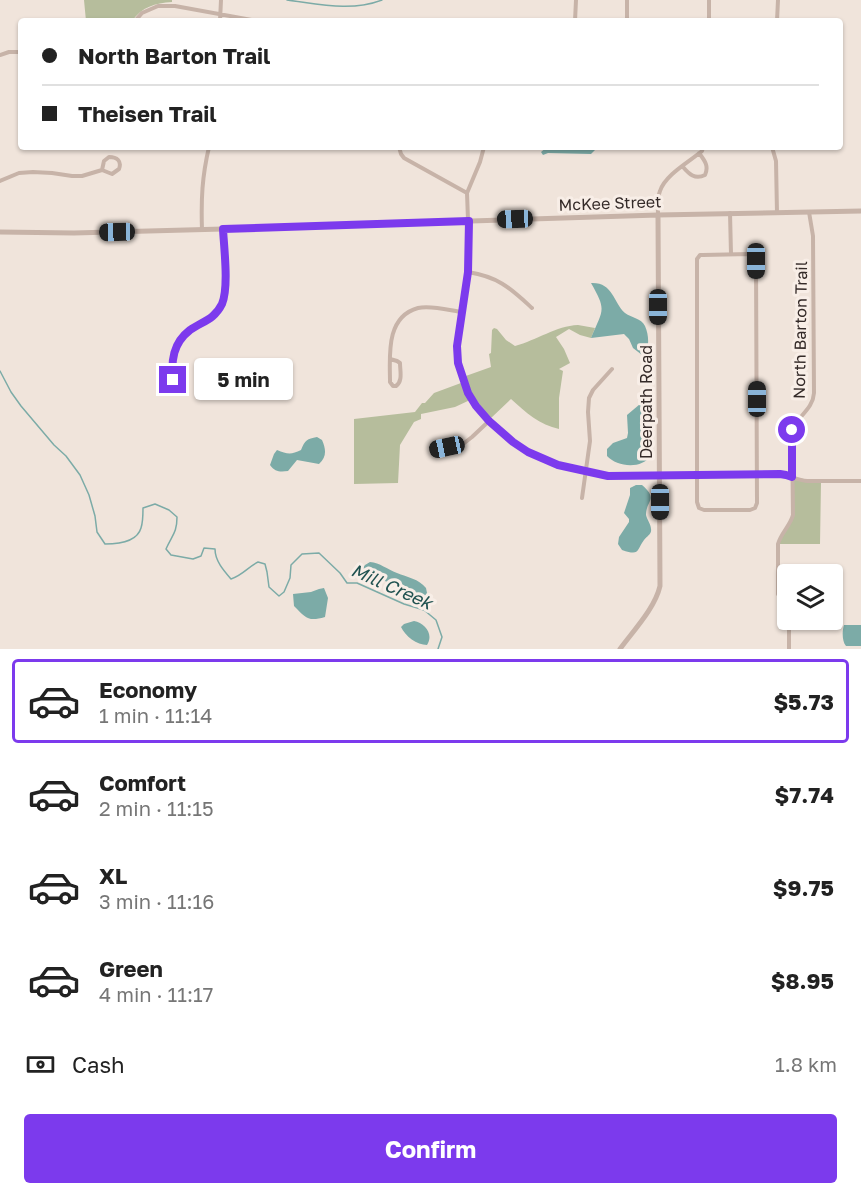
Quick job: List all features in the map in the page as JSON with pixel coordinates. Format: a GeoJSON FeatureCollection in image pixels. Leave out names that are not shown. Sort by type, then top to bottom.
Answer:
{"type":"FeatureCollection","features":[{"type":"Feature","properties":{"kind":"street"},"geometry":{"type":"LineString","coordinates":[[220,15],[221,0]]}},
{"type":"Feature","properties":{"kind":"street"},"geometry":{"type":"LineString","coordinates":[[575,18],[576,0]]}},
{"type":"Feature","properties":{"kind":"street"},"geometry":{"type":"LineString","coordinates":[[627,0],[627,18]]}},
{"type":"Feature","properties":{"kind":"street"},"geometry":{"type":"LineString","coordinates":[[709,0],[709,18]]}},
{"type":"Feature","properties":{"kind":"street"},"geometry":{"type":"LineString","coordinates":[[777,18],[778,0]]}},
{"type":"Feature","properties":{"kind":"street"},"geometry":{"type":"LineString","coordinates":[[138,18],[158,6],[174,6],[238,18]]}},
{"type":"Feature","properties":{"kind":"street"},"geometry":{"type":"LineString","coordinates":[[0,55],[18,52]]}},
{"type":"Feature","properties":{"kind":"street"},"geometry":{"type":"LineString","coordinates":[[202,230],[201,192],[208,150]]}},
{"type":"Feature","properties":{"kind":"street"},"geometry":{"type":"LineString","coordinates":[[400,150],[404,158],[467,193]]}},
{"type":"Feature","properties":{"kind":"street"},"geometry":{"type":"LineString","coordinates":[[483,150],[467,193],[468,272],[457,346],[460,371],[468,393],[489,421],[528,452],[558,465],[608,476],[780,474],[800,481],[861,482]]}},
{"type":"Feature","properties":{"kind":"street"},"geometry":{"type":"LineString","coordinates":[[658,215],[660,189],[666,179],[701,150]]}},
{"type":"Feature","properties":{"kind":"street"},"geometry":{"type":"LineString","coordinates":[[773,150],[776,161],[777,213]]}},
{"type":"Feature","properties":{"kind":"street"},"geometry":{"type":"LineString","coordinates":[[683,166],[694,177],[705,176],[706,162],[699,153]]}},
{"type":"Feature","properties":{"kind":"street"},"geometry":{"type":"LineString","coordinates":[[0,181],[20,172],[52,172],[72,176],[82,176],[102,170],[115,173],[120,167],[119,161],[109,157],[104,161],[102,170]]}},
{"type":"Feature","properties":{"kind":"street","name":"McKee Street"},"geometry":{"type":"LineString","coordinates":[[0,232],[202,230],[658,215],[861,211]]}},
{"type":"Feature","properties":{"kind":"street","name":"North Barton Trail"},"geometry":{"type":"LineString","coordinates":[[777,564],[777,547],[780,536],[792,520],[792,430],[812,405],[813,399],[813,236],[809,212]]}},
{"type":"Feature","properties":{"kind":"street"},"geometry":{"type":"LineString","coordinates":[[730,213],[731,254]]}},
{"type":"Feature","properties":{"kind":"street","name":"Deerpath Road"},"geometry":{"type":"LineString","coordinates":[[620,649],[658,596],[660,586],[658,215]]}},
{"type":"Feature","properties":{"kind":"street"},"geometry":{"type":"LineString","coordinates":[[174,393],[172,363],[176,347],[190,331],[210,320],[224,297],[223,229]]}},
{"type":"Feature","properties":{"kind":"street"},"geometry":{"type":"LineString","coordinates":[[731,254],[749,254],[754,256],[756,261],[757,503],[755,508],[750,510],[704,510],[699,508],[697,502],[697,262],[698,257],[703,255],[731,254]]}},
{"type":"Feature","properties":{"kind":"street"},"geometry":{"type":"LineString","coordinates":[[468,272],[483,274],[495,279],[507,286],[532,308]]}},
{"type":"Feature","properties":{"kind":"street"},"geometry":{"type":"LineString","coordinates":[[390,359],[400,363],[400,380],[396,386],[390,382],[390,359],[391,338],[394,328],[408,313],[418,308],[431,307],[461,312]]}},
{"type":"Feature","properties":{"kind":"street"},"geometry":{"type":"LineString","coordinates":[[582,498],[590,441],[589,398],[612,369]]}},
{"type":"Feature","properties":{"kind":"street"},"geometry":{"type":"LineString","coordinates":[[431,450],[463,444],[489,421]]}},
{"type":"Feature","properties":{"kind":"street"},"geometry":{"type":"LineString","coordinates":[[789,630],[789,649]]}},
{"type":"Feature","properties":{"kind":"green space"},"geometry":{"type":"Polygon","coordinates":[[[84,0],[172,0],[172,2],[149,7],[135,18],[86,18],[84,0]]]}},
{"type":"Feature","properties":{"kind":"green space"},"geometry":{"type":"Polygon","coordinates":[[[578,325],[595,328],[591,338],[569,329],[556,337],[570,363],[559,369],[563,371],[559,398],[559,429],[539,421],[511,399],[490,419],[463,377],[491,367],[489,354],[491,353],[492,330],[497,329],[506,340],[515,346],[562,328],[578,325]]]}},
{"type":"Feature","properties":{"kind":"green space"},"geometry":{"type":"Polygon","coordinates":[[[461,383],[470,400],[455,407],[421,414],[421,419],[414,422],[400,445],[398,483],[354,484],[354,419],[415,412],[434,393],[461,383]]]}},
{"type":"Feature","properties":{"kind":"green space"},"geometry":{"type":"Polygon","coordinates":[[[792,477],[821,482],[820,544],[778,544],[792,520],[792,477]]]}},
{"type":"Feature","properties":{"kind":"water"},"geometry":{"type":"Polygon","coordinates":[[[543,150],[595,150],[591,154],[548,153],[543,155],[541,152],[543,150]]]}},
{"type":"Feature","properties":{"kind":"water"},"geometry":{"type":"Polygon","coordinates":[[[591,283],[608,289],[625,313],[643,323],[648,336],[646,354],[642,355],[633,348],[624,334],[591,338],[602,310],[591,283]]]}},
{"type":"Feature","properties":{"kind":"water"},"geometry":{"type":"Polygon","coordinates":[[[646,399],[650,406],[644,433],[651,455],[647,460],[636,465],[611,460],[607,456],[607,449],[613,443],[627,438],[627,415],[646,399]]]}},
{"type":"Feature","properties":{"kind":"water"},"geometry":{"type":"Polygon","coordinates":[[[317,437],[322,440],[325,450],[325,456],[319,464],[297,460],[288,471],[276,470],[270,465],[277,450],[294,453],[301,450],[307,440],[317,437]]]}},
{"type":"Feature","properties":{"kind":"water"},"geometry":{"type":"Polygon","coordinates":[[[642,485],[651,497],[646,515],[651,531],[637,551],[632,553],[622,550],[618,544],[619,537],[629,522],[624,513],[630,488],[642,485]]]}},
{"type":"Feature","properties":{"kind":"water"},"geometry":{"type":"Polygon","coordinates":[[[370,562],[416,580],[426,588],[427,593],[422,600],[414,599],[399,587],[364,572],[363,568],[370,562]]]}},
{"type":"Feature","properties":{"kind":"water"},"geometry":{"type":"Polygon","coordinates":[[[324,588],[328,598],[325,617],[308,618],[294,606],[293,594],[324,588]]]}},
{"type":"Feature","properties":{"kind":"water"},"geometry":{"type":"Polygon","coordinates":[[[414,621],[422,624],[429,633],[427,645],[412,639],[401,627],[414,621]]]}},
{"type":"Feature","properties":{"kind":"water"},"geometry":{"type":"Polygon","coordinates":[[[844,625],[861,625],[861,646],[846,646],[844,625]]]}},
{"type":"Feature","properties":{"kind":"waterway"},"geometry":{"type":"LineString","coordinates":[[287,0],[347,6],[359,6],[382,0]]}},
{"type":"Feature","properties":{"kind":"waterway","name":"Mill Creek"},"geometry":{"type":"LineString","coordinates":[[0,371],[21,406],[80,475],[89,495],[97,532],[105,544],[121,543],[139,533],[142,526],[143,508],[155,504],[169,510],[177,517],[175,530],[166,549],[171,555],[193,559],[201,556],[204,548],[215,549],[218,562],[231,579],[258,562],[265,564],[269,587],[279,596],[284,592],[290,578],[291,565],[302,554],[319,553],[347,583],[357,583],[404,604],[424,610],[436,620],[442,637],[438,649]]}},
{"type":"Feature","properties":{"kind":"route"},"geometry":{"type":"LineString","coordinates":[[173,380],[172,363],[176,347],[190,331],[210,320],[222,303],[225,290],[223,229],[469,221],[468,272],[457,346],[460,371],[468,393],[476,406],[489,421],[528,452],[558,465],[608,476],[780,474],[792,477],[792,430]]}}]}
